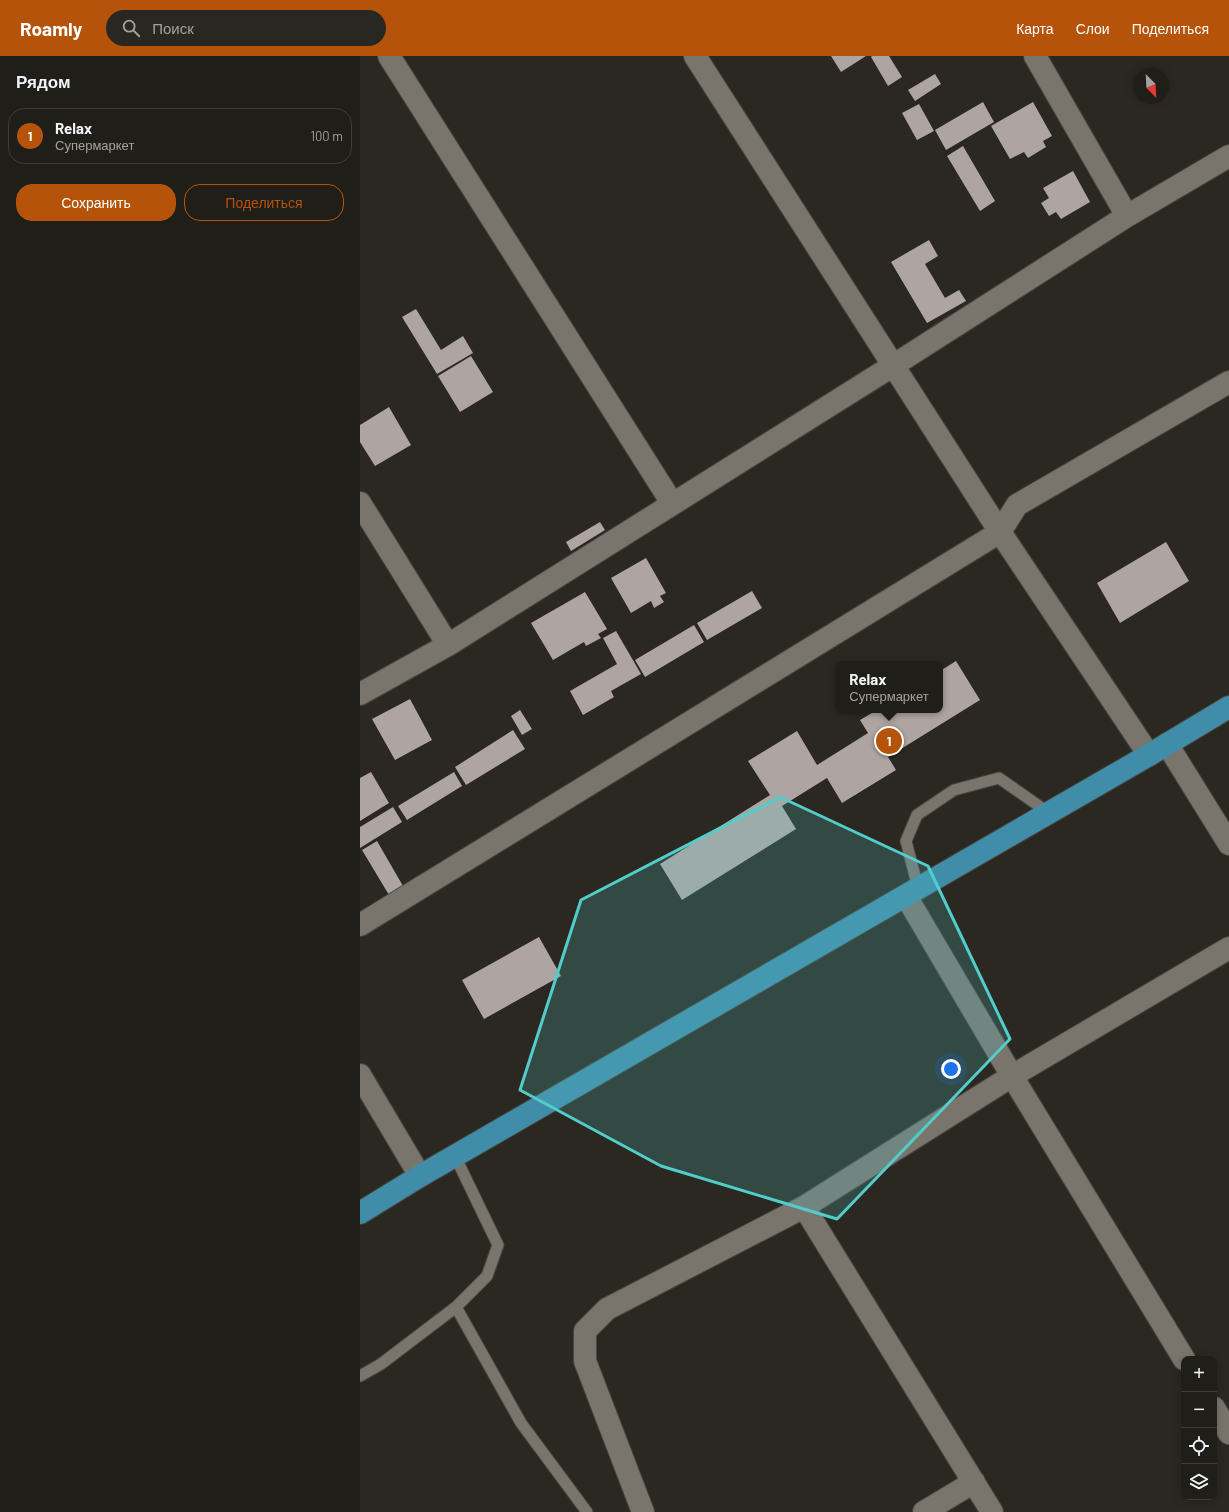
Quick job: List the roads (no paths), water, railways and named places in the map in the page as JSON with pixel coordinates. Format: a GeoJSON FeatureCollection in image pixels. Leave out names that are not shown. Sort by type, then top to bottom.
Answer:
{"type":"FeatureCollection","features":[{"type":"Feature","properties":{"kind":"highway"},"geometry":{"type":"LineString","coordinates":[[360,1214],[420,1176],[1158,750],[1229,707]]}},
{"type":"Feature","properties":{"kind":"street"},"geometry":{"type":"LineString","coordinates":[[389,56],[672,503]]}},
{"type":"Feature","properties":{"kind":"street"},"geometry":{"type":"LineString","coordinates":[[695,56],[1000,532],[1158,750],[1229,844]]}},
{"type":"Feature","properties":{"kind":"street"},"geometry":{"type":"LineString","coordinates":[[1035,56],[1127,216]]}},
{"type":"Feature","properties":{"kind":"street"},"geometry":{"type":"LineString","coordinates":[[360,694],[448,645],[894,365],[1127,216],[1229,156]]}},
{"type":"Feature","properties":{"kind":"street"},"geometry":{"type":"LineString","coordinates":[[360,925],[1000,532],[1017,505],[1229,382]]}},
{"type":"Feature","properties":{"kind":"street"},"geometry":{"type":"LineString","coordinates":[[360,503],[448,645]]}},
{"type":"Feature","properties":{"kind":"street"},"geometry":{"type":"LineString","coordinates":[[912,892],[1012,1076],[1182,1356]]}},
{"type":"Feature","properties":{"kind":"street"},"geometry":{"type":"LineString","coordinates":[[643,1512],[585,1361],[585,1331],[607,1309],[804,1207],[1012,1076],[1229,948]]}},
{"type":"Feature","properties":{"kind":"street"},"geometry":{"type":"LineString","coordinates":[[360,1075],[420,1176]]}},
{"type":"Feature","properties":{"kind":"street"},"geometry":{"type":"LineString","coordinates":[[804,1207],[992,1512]]}},
{"type":"Feature","properties":{"kind":"street"},"geometry":{"type":"LineString","coordinates":[[1217,1413],[1229,1433]]}},
{"type":"Feature","properties":{"kind":"street"},"geometry":{"type":"LineString","coordinates":[[924,1512],[974,1482]]}},
{"type":"Feature","properties":{"kind":"lane"},"geometry":{"type":"LineString","coordinates":[[912,892],[906,841],[917,815],[954,790],[999,778],[1049,813]]}},
{"type":"Feature","properties":{"kind":"lane"},"geometry":{"type":"LineString","coordinates":[[360,1376],[381,1364],[456,1307],[487,1276],[498,1245],[455,1156]]}},
{"type":"Feature","properties":{"kind":"lane"},"geometry":{"type":"LineString","coordinates":[[456,1307],[521,1423],[587,1512]]}},
{"type":"Feature","properties":{"kind":"place","name":"Relax"},"geometry":{"type":"Point","coordinates":[889,741]}}]}
